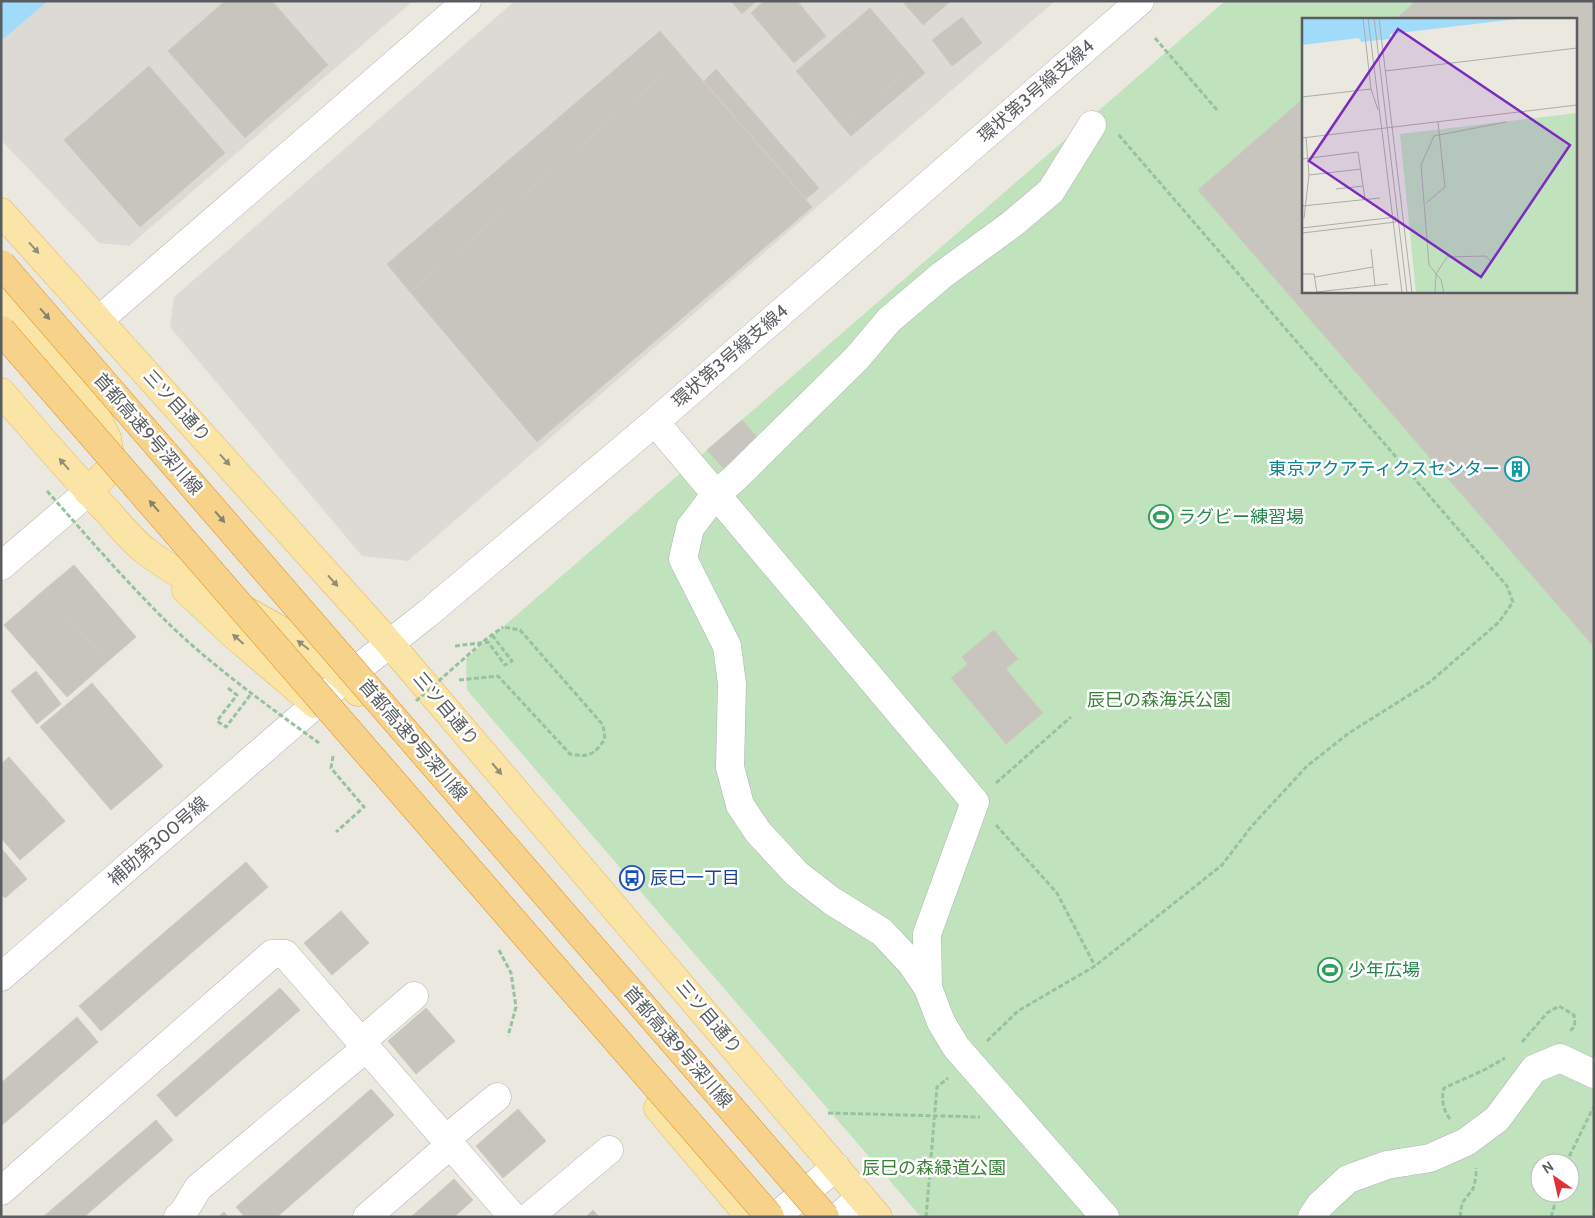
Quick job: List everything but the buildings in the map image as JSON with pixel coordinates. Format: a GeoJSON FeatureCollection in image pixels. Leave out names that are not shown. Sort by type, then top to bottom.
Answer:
{"type":"FeatureCollection","features":[{"type":"Feature","properties":{"kind":"highway","name":"首都高速9号深川線"},"geometry":{"type":"LineString","coordinates":[[1,264],[826,1217]]}},
{"type":"Feature","properties":{"kind":"highway"},"geometry":{"type":"LineString","coordinates":[[1,330],[770,1217]]}},
{"type":"Feature","properties":{"kind":"main road","name":"三ツ目通り"},"geometry":{"type":"LineString","coordinates":[[1,212],[390,644],[869,1207]]}},
{"type":"Feature","properties":{"kind":"main road"},"geometry":{"type":"LineString","coordinates":[[1,300],[96,415],[107,438],[112,467],[88,492]]}},
{"type":"Feature","properties":{"kind":"main road"},"geometry":{"type":"LineString","coordinates":[[1,392],[88,492],[145,551],[235,636],[315,705],[750,1217]]}},
{"type":"Feature","properties":{"kind":"main road"},"geometry":{"type":"LineString","coordinates":[[145,551],[186,578],[292,637],[346,678],[804,1208]]}},
{"type":"Feature","properties":{"kind":"street"},"geometry":{"type":"LineString","coordinates":[[99,320],[467,1]]}},
{"type":"Feature","properties":{"kind":"street","name":"環状第3号線支線4"},"geometry":{"type":"LineString","coordinates":[[315,705],[654,422],[1140,1]]}},
{"type":"Feature","properties":{"kind":"street"},"geometry":{"type":"LineString","coordinates":[[1092,125],[1051,191],[1012,224],[942,276],[889,320],[857,358],[734,479],[715,495],[690,528],[683,559],[727,646],[732,684],[730,767],[740,805],[758,832],[797,874],[832,901],[882,932],[911,963],[928,988],[941,1022],[956,1047],[1105,1217]]}},
{"type":"Feature","properties":{"kind":"street"},"geometry":{"type":"LineString","coordinates":[[654,422],[975,802],[926,934],[928,988]]}},
{"type":"Feature","properties":{"kind":"street"},"geometry":{"type":"LineString","coordinates":[[1,566],[88,492]]}},
{"type":"Feature","properties":{"kind":"street","name":"補助第300号線"},"geometry":{"type":"LineString","coordinates":[[1,976],[315,705]]}},
{"type":"Feature","properties":{"kind":"street"},"geometry":{"type":"LineString","coordinates":[[1,1191],[272,954],[285,954],[513,1217]]}},
{"type":"Feature","properties":{"kind":"street"},"geometry":{"type":"LineString","coordinates":[[178,1217],[183,1213],[198,1188],[364,1045],[414,996]]}},
{"type":"Feature","properties":{"kind":"street"},"geometry":{"type":"LineString","coordinates":[[1312,1217],[1320,1205],[1348,1180],[1387,1165],[1430,1158],[1466,1142],[1497,1119],[1534,1069],[1560,1058],[1594,1074]]}},
{"type":"Feature","properties":{"kind":"street"},"geometry":{"type":"LineString","coordinates":[[367,1217],[497,1096]]}},
{"type":"Feature","properties":{"kind":"street"},"geometry":{"type":"LineString","coordinates":[[529,1217],[609,1150]]}},
{"type":"Feature","properties":{"kind":"street"},"geometry":{"type":"LineString","coordinates":[[775,1217],[804,1208],[836,1166]]}},
{"type":"Feature","properties":{"kind":"street"},"geometry":{"type":"LineString","coordinates":[[838,1217],[869,1207]]}},
{"type":"Feature","properties":{"kind":"path"},"geometry":{"type":"LineString","coordinates":[[1155,38],[1217,110]]}},
{"type":"Feature","properties":{"kind":"path"},"geometry":{"type":"LineString","coordinates":[[926,1217],[937,1087],[1018,1011],[1095,966],[1222,865],[1251,827],[1307,766],[1349,733],[1430,682],[1499,622],[1514,602],[1507,586],[1114,129],[1092,125]]}},
{"type":"Feature","properties":{"kind":"path"},"geometry":{"type":"LineString","coordinates":[[47,491],[135,590],[171,626],[251,694],[320,744]]}},
{"type":"Feature","properties":{"kind":"path"},"geometry":{"type":"LineString","coordinates":[[414,703],[503,627],[520,630],[603,725],[605,739],[597,750],[584,757],[570,754],[498,676],[453,680]]}},
{"type":"Feature","properties":{"kind":"path"},"geometry":{"type":"LineString","coordinates":[[456,646],[488,642],[505,666],[512,661],[492,635]]}},
{"type":"Feature","properties":{"kind":"path"},"geometry":{"type":"LineString","coordinates":[[228,688],[237,695],[217,721],[226,727],[251,694]]}},
{"type":"Feature","properties":{"kind":"path"},"geometry":{"type":"LineString","coordinates":[[1071,717],[975,802],[1057,893],[1095,966]]}},
{"type":"Feature","properties":{"kind":"path"},"geometry":{"type":"LineString","coordinates":[[328,749],[337,760]]}},
{"type":"Feature","properties":{"kind":"path"},"geometry":{"type":"LineString","coordinates":[[333,755],[331,768],[364,808],[336,832]]}},
{"type":"Feature","properties":{"kind":"path"},"geometry":{"type":"LineString","coordinates":[[497,947],[511,973],[516,1007],[508,1036]]}},
{"type":"Feature","properties":{"kind":"path"},"geometry":{"type":"LineString","coordinates":[[1571,1153],[1594,1106]]}},
{"type":"Feature","properties":{"kind":"path"},"geometry":{"type":"LineString","coordinates":[[828,1113],[1018,1119]]}},
{"type":"Feature","properties":{"kind":"path"},"geometry":{"type":"LineString","coordinates":[[1551,1217],[1555,1203]]}},
{"type":"Feature","properties":{"kind":"shaded area"},"geometry":{"type":"Polygon","coordinates":[[[48,1],[413,1],[129,246],[99,243],[1,140],[1,41],[48,1]]]}},
{"type":"Feature","properties":{"kind":"shaded area"},"geometry":{"type":"Polygon","coordinates":[[[515,1],[1055,1],[408,561],[362,556],[170,327],[174,297],[515,1]]]}},
{"type":"Feature","properties":{"kind":"green space","name":"辰巳の森海浜公園"},"geometry":{"type":"Polygon","coordinates":[[[1225,1],[1594,1],[1594,1217],[921,1217],[467,690],[466,659],[1225,1]]]}},
{"type":"Feature","properties":{"kind":"water"},"geometry":{"type":"Polygon","coordinates":[[[1,1],[48,1],[1,41],[1,1]]]}},
{"type":"Feature","properties":{"kind":"place","name":"東京アクアティクスセンター"},"geometry":{"type":"Point","coordinates":[1517,469]}},
{"type":"Feature","properties":{"kind":"place","name":"ラグビー練習場"},"geometry":{"type":"Point","coordinates":[1161,517]}},
{"type":"Feature","properties":{"kind":"place","name":"辰巳一丁目"},"geometry":{"type":"Point","coordinates":[632,878]}},
{"type":"Feature","properties":{"kind":"place","name":"少年広場"},"geometry":{"type":"Point","coordinates":[1330,970]}},
{"type":"Feature","properties":{"kind":"park label","name":"辰巳の森緑道公園"},"geometry":{"type":"Point","coordinates":[934,1168]}}]}
